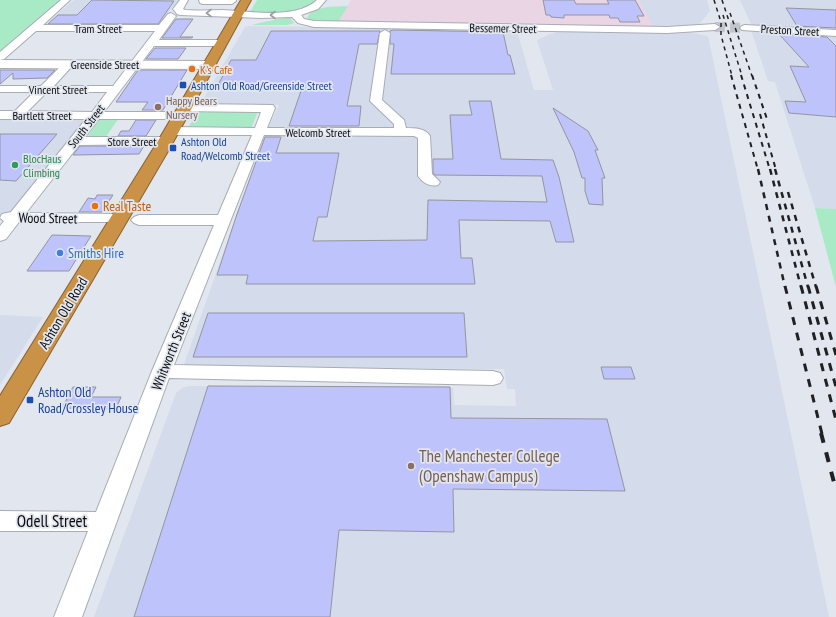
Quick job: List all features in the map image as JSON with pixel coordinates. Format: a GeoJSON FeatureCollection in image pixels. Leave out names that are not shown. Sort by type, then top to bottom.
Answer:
{"type":"FeatureCollection","features":[{"type":"Feature","properties":{"kind":"highway","name":"Ashton Old Road"},"geometry":{"type":"LineString","coordinates":[[0,417],[119,220],[246,0]]}},
{"type":"Feature","properties":{"kind":"street"},"geometry":{"type":"LineString","coordinates":[[0,57],[66,0]]}},
{"type":"Feature","properties":{"kind":"street"},"geometry":{"type":"LineString","coordinates":[[176,14],[294,14],[312,9],[322,0]]}},
{"type":"Feature","properties":{"kind":"street"},"geometry":{"type":"LineString","coordinates":[[184,1],[232,1]]}},
{"type":"Feature","properties":{"kind":"street","name":"South Street"},"geometry":{"type":"LineString","coordinates":[[0,236],[7,217],[75,141],[152,43],[162,28],[176,14],[184,1]]}},
{"type":"Feature","properties":{"kind":"street","name":"Bessemer Street"},"geometry":{"type":"LineString","coordinates":[[294,14],[301,21],[314,24],[659,30],[715,26]]}},
{"type":"Feature","properties":{"kind":"street","name":"Tram Street"},"geometry":{"type":"LineString","coordinates":[[34,28],[162,28]]}},
{"type":"Feature","properties":{"kind":"street","name":"Preston Street"},"geometry":{"type":"LineString","coordinates":[[745,28],[836,33]]}},
{"type":"Feature","properties":{"kind":"street"},"geometry":{"type":"LineString","coordinates":[[385,32],[376,101],[400,122],[400,132]]}},
{"type":"Feature","properties":{"kind":"street"},"geometry":{"type":"LineString","coordinates":[[152,43],[222,43]]}},
{"type":"Feature","properties":{"kind":"street","name":"Greenside Street"},"geometry":{"type":"LineString","coordinates":[[0,64],[209,65]]}},
{"type":"Feature","properties":{"kind":"street"},"geometry":{"type":"LineString","coordinates":[[18,115],[69,64]]}},
{"type":"Feature","properties":{"kind":"street","name":"Vincent Street"},"geometry":{"type":"LineString","coordinates":[[0,89],[116,89]]}},
{"type":"Feature","properties":{"kind":"street","name":"Whitworth Street"},"geometry":{"type":"LineString","coordinates":[[68,617],[162,371],[269,108],[175,124]]}},
{"type":"Feature","properties":{"kind":"street","name":"Bartlett Street"},"geometry":{"type":"LineString","coordinates":[[0,115],[95,115],[175,124]]}},
{"type":"Feature","properties":{"kind":"street","name":"Welcomb Street"},"geometry":{"type":"LineString","coordinates":[[175,124],[259,132],[416,132],[424,136],[429,179]]}},
{"type":"Feature","properties":{"kind":"street","name":"Store Street"},"geometry":{"type":"LineString","coordinates":[[75,141],[175,124]]}},
{"type":"Feature","properties":{"kind":"street","name":"Wood Street"},"geometry":{"type":"LineString","coordinates":[[7,217],[119,220]]}},
{"type":"Feature","properties":{"kind":"street"},"geometry":{"type":"LineString","coordinates":[[139,220],[224,220]]}},
{"type":"Feature","properties":{"kind":"street"},"geometry":{"type":"LineString","coordinates":[[162,371],[493,378]]}},
{"type":"Feature","properties":{"kind":"street","name":"Odell Street"},"geometry":{"type":"LineString","coordinates":[[0,521],[104,522]]}},
{"type":"Feature","properties":{"kind":"shaded area"},"geometry":{"type":"Polygon","coordinates":[[[74,0],[179,0],[156,27],[42,27],[74,0]]]}},
{"type":"Feature","properties":{"kind":"shaded area"},"geometry":{"type":"Polygon","coordinates":[[[351,0],[639,0],[654,28],[338,22],[351,0]]]}},
{"type":"Feature","properties":{"kind":"shaded area"},"geometry":{"type":"Polygon","coordinates":[[[639,0],[707,0],[710,11],[698,26],[654,28],[639,0]]]}},
{"type":"Feature","properties":{"kind":"shaded area"},"geometry":{"type":"Polygon","coordinates":[[[740,0],[836,0],[836,209],[815,208],[775,82],[768,81],[751,30],[752,26],[740,0]]]}},
{"type":"Feature","properties":{"kind":"shaded area"},"geometry":{"type":"Polygon","coordinates":[[[245,27],[517,31],[534,90],[553,90],[537,40],[563,30],[692,33],[708,36],[829,617],[94,617],[176,393],[182,388],[189,386],[453,388],[454,405],[516,406],[515,389],[507,389],[504,369],[183,367],[265,134],[279,105],[200,105],[245,27]]]}},
{"type":"Feature","properties":{"kind":"shaded area"},"geometry":{"type":"Polygon","coordinates":[[[0,116],[92,116],[9,215],[0,215],[0,116]]]}},
{"type":"Feature","properties":{"kind":"shaded area"},"geometry":{"type":"Polygon","coordinates":[[[0,315],[43,317],[0,385],[0,315]]]}},
{"type":"Feature","properties":{"kind":"green space"},"geometry":{"type":"Polygon","coordinates":[[[0,0],[62,0],[0,53],[0,0]]]}},
{"type":"Feature","properties":{"kind":"green space"},"geometry":{"type":"Polygon","coordinates":[[[257,0],[315,0],[303,9],[295,11],[276,13],[250,12],[257,0]]]}},
{"type":"Feature","properties":{"kind":"green space"},"geometry":{"type":"Polygon","coordinates":[[[348,6],[338,22],[315,22],[307,18],[314,11],[319,9],[348,6]]]}},
{"type":"Feature","properties":{"kind":"green space"},"geometry":{"type":"Polygon","coordinates":[[[283,18],[290,18],[294,23],[287,25],[251,25],[283,18]]]}},
{"type":"Feature","properties":{"kind":"green space"},"geometry":{"type":"Polygon","coordinates":[[[198,111],[258,111],[251,129],[188,128],[198,111]]]}},
{"type":"Feature","properties":{"kind":"green space"},"geometry":{"type":"Polygon","coordinates":[[[101,118],[119,118],[105,138],[86,138],[101,118]]]}},
{"type":"Feature","properties":{"kind":"green space"},"geometry":{"type":"Polygon","coordinates":[[[815,208],[836,209],[836,287],[815,208]]]}},
{"type":"Feature","properties":{"kind":"building"},"geometry":{"type":"Polygon","coordinates":[[[92,0],[174,1],[158,24],[48,24],[58,15],[77,15],[92,0]]]}},
{"type":"Feature","properties":{"kind":"building"},"geometry":{"type":"Polygon","coordinates":[[[543,0],[574,0],[576,4],[609,4],[607,0],[635,0],[644,16],[637,16],[640,22],[620,22],[618,18],[610,18],[609,15],[564,15],[564,18],[551,17],[550,15],[546,15],[543,0]]]}},
{"type":"Feature","properties":{"kind":"building"},"geometry":{"type":"Polygon","coordinates":[[[786,8],[836,10],[836,28],[797,26],[786,8]]]}},
{"type":"Feature","properties":{"kind":"building"},"geometry":{"type":"Polygon","coordinates":[[[176,19],[193,19],[180,37],[193,37],[162,38],[176,19]]]}},
{"type":"Feature","properties":{"kind":"building"},"geometry":{"type":"Polygon","coordinates":[[[271,31],[380,31],[377,44],[359,44],[347,106],[361,106],[359,126],[289,126],[303,85],[218,85],[231,60],[256,60],[271,31]]]}},
{"type":"Feature","properties":{"kind":"building"},"geometry":{"type":"Polygon","coordinates":[[[390,31],[503,32],[508,55],[510,55],[515,74],[391,74],[394,44],[390,44],[390,31]]]}},
{"type":"Feature","properties":{"kind":"building"},"geometry":{"type":"Polygon","coordinates":[[[779,34],[827,37],[836,46],[836,117],[789,113],[785,101],[806,102],[790,66],[809,67],[779,34]]]}},
{"type":"Feature","properties":{"kind":"building"},"geometry":{"type":"Polygon","coordinates":[[[155,48],[186,48],[178,59],[146,59],[155,48]]]}},
{"type":"Feature","properties":{"kind":"building"},"geometry":{"type":"Polygon","coordinates":[[[0,70],[55,70],[47,78],[13,79],[13,73],[0,84],[0,70]]]}},
{"type":"Feature","properties":{"kind":"building"},"geometry":{"type":"Polygon","coordinates":[[[138,70],[187,70],[163,110],[142,110],[148,102],[116,102],[138,70]]]}},
{"type":"Feature","properties":{"kind":"building"},"geometry":{"type":"Polygon","coordinates":[[[469,101],[491,101],[501,159],[553,160],[559,177],[574,242],[556,242],[550,221],[459,220],[461,258],[472,258],[475,284],[246,284],[248,275],[217,275],[265,137],[281,137],[276,153],[339,153],[327,217],[318,217],[313,241],[427,240],[428,200],[547,202],[542,176],[435,175],[433,173],[433,159],[453,159],[450,115],[472,115],[469,101]]]}},
{"type":"Feature","properties":{"kind":"building"},"geometry":{"type":"Polygon","coordinates":[[[553,108],[588,131],[598,150],[595,150],[605,178],[602,178],[603,205],[589,204],[585,191],[585,178],[582,178],[574,152],[553,108]]]}},
{"type":"Feature","properties":{"kind":"building"},"geometry":{"type":"Polygon","coordinates":[[[136,120],[156,120],[146,136],[118,136],[121,131],[129,131],[136,120]]]}},
{"type":"Feature","properties":{"kind":"building","name":"BlocHaus Climbing"},"geometry":{"type":"Polygon","coordinates":[[[0,134],[57,134],[16,181],[0,180],[0,134]]]}},
{"type":"Feature","properties":{"kind":"building"},"geometry":{"type":"Polygon","coordinates":[[[80,146],[144,146],[139,154],[73,155],[80,146]]]}},
{"type":"Feature","properties":{"kind":"building","name":"Real Taste"},"geometry":{"type":"Polygon","coordinates":[[[97,195],[113,195],[102,212],[79,212],[88,198],[95,199],[97,195]]]}},
{"type":"Feature","properties":{"kind":"building","name":"Smiths Hire"},"geometry":{"type":"Polygon","coordinates":[[[52,235],[91,236],[69,271],[27,271],[52,235]]]}},
{"type":"Feature","properties":{"kind":"building"},"geometry":{"type":"Polygon","coordinates":[[[208,313],[464,313],[467,357],[193,357],[208,313]]]}},
{"type":"Feature","properties":{"kind":"building"},"geometry":{"type":"Polygon","coordinates":[[[601,367],[631,367],[635,379],[604,379],[601,367]]]}},
{"type":"Feature","properties":{"kind":"building"},"geometry":{"type":"Polygon","coordinates":[[[208,386],[450,387],[451,418],[607,419],[625,491],[453,489],[454,532],[339,530],[330,617],[134,617],[208,386]]]}},
{"type":"Feature","properties":{"kind":"building"},"geometry":{"type":"Polygon","coordinates":[[[73,387],[96,387],[91,397],[121,397],[116,409],[62,408],[73,387]]]}},
{"type":"Feature","properties":{"kind":"tunnel"},"geometry":{"type":"LineString","coordinates":[[715,27],[745,28]]}},
{"type":"Feature","properties":{"kind":"railway"},"geometry":{"type":"LineString","coordinates":[[714,0],[721,22],[721,35],[732,76]]}},
{"type":"Feature","properties":{"kind":"railway"},"geometry":{"type":"LineString","coordinates":[[722,0],[729,21]]}},
{"type":"Feature","properties":{"kind":"railway"},"geometry":{"type":"LineString","coordinates":[[730,13],[752,76]]}},
{"type":"Feature","properties":{"kind":"railway"},"geometry":{"type":"LineString","coordinates":[[723,15],[742,76]]}},
{"type":"Feature","properties":{"kind":"railway"},"geometry":{"type":"LineString","coordinates":[[731,75],[758,170]]}},
{"type":"Feature","properties":{"kind":"railway"},"geometry":{"type":"LineString","coordinates":[[741,75],[770,170]]}},
{"type":"Feature","properties":{"kind":"railway"},"geometry":{"type":"LineString","coordinates":[[752,75],[767,119]]}},
{"type":"Feature","properties":{"kind":"railway"},"geometry":{"type":"LineString","coordinates":[[760,114],[776,170]]}},
{"type":"Feature","properties":{"kind":"railway"},"geometry":{"type":"LineString","coordinates":[[758,169],[785,287]]}},
{"type":"Feature","properties":{"kind":"railway"},"geometry":{"type":"LineString","coordinates":[[770,169],[801,287]]}},
{"type":"Feature","properties":{"kind":"railway"},"geometry":{"type":"LineString","coordinates":[[775,169],[808,287]]}},
{"type":"Feature","properties":{"kind":"railway"},"geometry":{"type":"LineString","coordinates":[[788,192],[816,287]]}},
{"type":"Feature","properties":{"kind":"railway"},"geometry":{"type":"LineString","coordinates":[[785,286],[822,434]]}},
{"type":"Feature","properties":{"kind":"railway"},"geometry":{"type":"LineString","coordinates":[[801,286],[836,420]]}},
{"type":"Feature","properties":{"kind":"railway"},"geometry":{"type":"LineString","coordinates":[[808,286],[836,387]]}},
{"type":"Feature","properties":{"kind":"railway"},"geometry":{"type":"LineString","coordinates":[[816,286],[836,355]]}},
{"type":"Feature","properties":{"kind":"railway"},"geometry":{"type":"LineString","coordinates":[[821,433],[836,490]]}},
{"type":"Feature","properties":{"kind":"place","name":"K's Cafe"},"geometry":{"type":"Point","coordinates":[192,69]}},
{"type":"Feature","properties":{"kind":"place","name":"Ashton Old Road/Greenside Street"},"geometry":{"type":"Point","coordinates":[183,85]}},
{"type":"Feature","properties":{"kind":"place","name":"Happy Bears Nursery"},"geometry":{"type":"Point","coordinates":[158,107]}},
{"type":"Feature","properties":{"kind":"place","name":"Ashton Old Road/Welcomb Street"},"geometry":{"type":"Point","coordinates":[173,148]}},
{"type":"Feature","properties":{"kind":"place","name":"BlocHaus Climbing"},"geometry":{"type":"Point","coordinates":[15,165]}},
{"type":"Feature","properties":{"kind":"place","name":"Real Taste"},"geometry":{"type":"Point","coordinates":[95,206]}},
{"type":"Feature","properties":{"kind":"place","name":"Smiths Hire"},"geometry":{"type":"Point","coordinates":[60,253]}},
{"type":"Feature","properties":{"kind":"place","name":"Ashton Old Road/Crossley House"},"geometry":{"type":"Point","coordinates":[30,400]}},
{"type":"Feature","properties":{"kind":"place","name":"The Manchester College (Openshaw Campus)"},"geometry":{"type":"Point","coordinates":[411,466]}}]}
